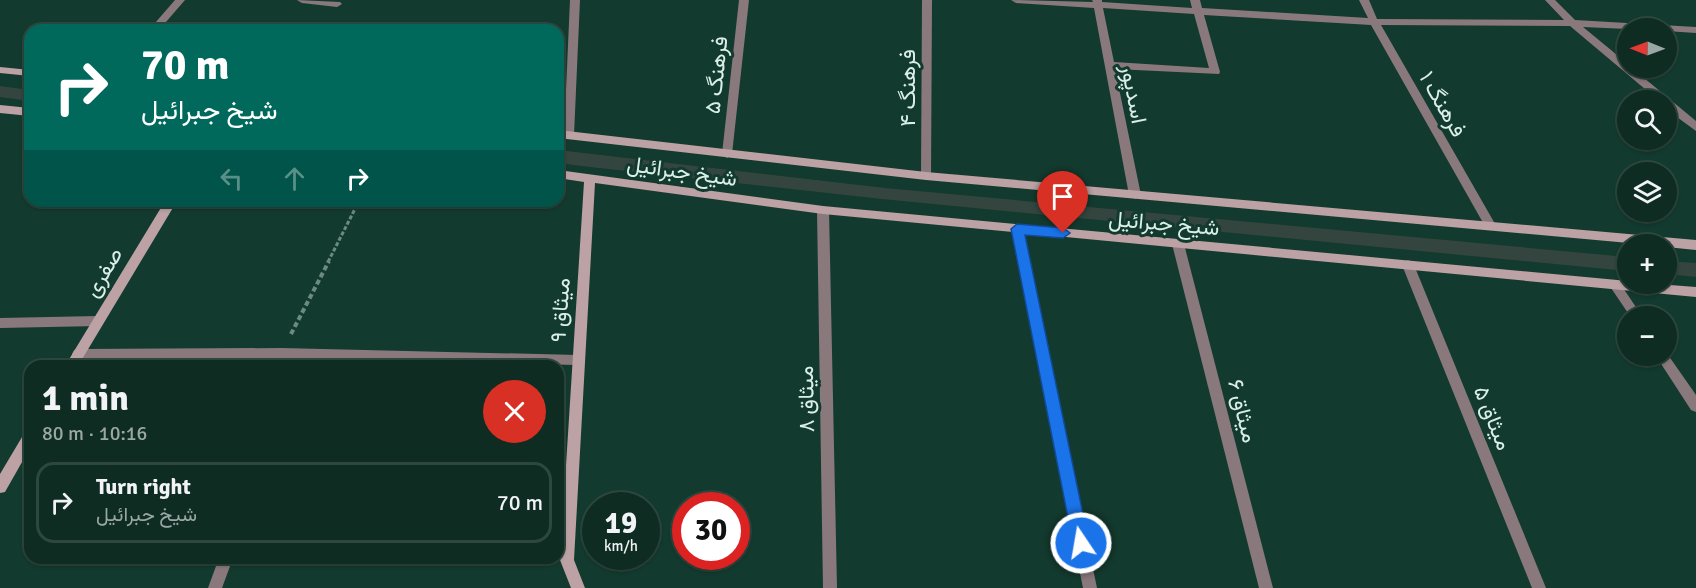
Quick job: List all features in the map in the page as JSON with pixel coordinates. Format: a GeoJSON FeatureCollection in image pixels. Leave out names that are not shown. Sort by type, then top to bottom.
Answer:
{"type":"FeatureCollection","features":[{"type":"Feature","properties":{"kind":"street"},"geometry":{"type":"LineString","coordinates":[[159,24],[180,0]]}},
{"type":"Feature","properties":{"kind":"street"},"geometry":{"type":"LineString","coordinates":[[302,0],[337,4]]}},
{"type":"Feature","properties":{"kind":"street"},"geometry":{"type":"LineString","coordinates":[[564,124],[575,0]]}},
{"type":"Feature","properties":{"kind":"street","name":"فرهنگ ۵"},"geometry":{"type":"LineString","coordinates":[[727,154],[744,0]]}},
{"type":"Feature","properties":{"kind":"street","name":"فرهنگ ۴"},"geometry":{"type":"LineString","coordinates":[[926,176],[927,0]]}},
{"type":"Feature","properties":{"kind":"street"},"geometry":{"type":"LineString","coordinates":[[1016,0],[1098,3],[1374,22],[1572,23],[1696,30]]}},
{"type":"Feature","properties":{"kind":"street"},"geometry":{"type":"LineString","coordinates":[[1109,65],[1215,72],[1195,0]]}},
{"type":"Feature","properties":{"kind":"street","name":"فرهنگ ۱"},"geometry":{"type":"LineString","coordinates":[[1364,0],[1374,22],[1490,225]]}},
{"type":"Feature","properties":{"kind":"street"},"geometry":{"type":"LineString","coordinates":[[1550,0],[1572,23],[1651,90]]}},
{"type":"Feature","properties":{"kind":"street","name":"اسدپور"},"geometry":{"type":"LineString","coordinates":[[1098,3],[1135,195]]}},
{"type":"Feature","properties":{"kind":"street"},"geometry":{"type":"LineString","coordinates":[[0,70],[24,72]]}},
{"type":"Feature","properties":{"kind":"street"},"geometry":{"type":"LineString","coordinates":[[0,109],[24,111]]}},
{"type":"Feature","properties":{"kind":"street"},"geometry":{"type":"LineString","coordinates":[[1677,112],[1696,127]]}},
{"type":"Feature","properties":{"kind":"street","name":"شیخ جبرائیل"},"geometry":{"type":"LineString","coordinates":[[564,135],[926,176],[1696,245]]}},
{"type":"Feature","properties":{"kind":"street","name":"شیخ جبرائیل"},"geometry":{"type":"LineString","coordinates":[[564,175],[823,210],[1696,292]]}},
{"type":"Feature","properties":{"kind":"street","name":"میثاق ۹"},"geometry":{"type":"LineString","coordinates":[[578,588],[567,560],[590,178]]}},
{"type":"Feature","properties":{"kind":"street","name":"صفری"},"geometry":{"type":"LineString","coordinates":[[74,360],[167,207]]}},
{"type":"Feature","properties":{"kind":"street","name":"میثاق ۸"},"geometry":{"type":"LineString","coordinates":[[823,210],[830,588]]}},
{"type":"Feature","properties":{"kind":"street"},"geometry":{"type":"LineString","coordinates":[[1017,229],[1090,588]]}},
{"type":"Feature","properties":{"kind":"street","name":"میثاق ۶"},"geometry":{"type":"LineString","coordinates":[[1179,244],[1266,588]]}},
{"type":"Feature","properties":{"kind":"street","name":"میثاق ۵"},"geometry":{"type":"LineString","coordinates":[[1408,265],[1539,588]]}},
{"type":"Feature","properties":{"kind":"street"},"geometry":{"type":"LineString","coordinates":[[1616,285],[1630,306]]}},
{"type":"Feature","properties":{"kind":"street"},"geometry":{"type":"LineString","coordinates":[[0,323],[98,321]]}},
{"type":"Feature","properties":{"kind":"street"},"geometry":{"type":"LineString","coordinates":[[78,354],[281,353],[301,360],[578,360]]}},
{"type":"Feature","properties":{"kind":"street"},"geometry":{"type":"LineString","coordinates":[[1669,366],[1696,406]]}},
{"type":"Feature","properties":{"kind":"street"},"geometry":{"type":"LineString","coordinates":[[0,487],[24,446]]}},
{"type":"Feature","properties":{"kind":"street"},"geometry":{"type":"LineString","coordinates":[[215,588],[224,564]]}},
{"type":"Feature","properties":{"kind":"path"},"geometry":{"type":"LineString","coordinates":[[281,353],[355,207]]}},
{"type":"Feature","properties":{"kind":"green space"},"geometry":{"type":"Polygon","coordinates":[[[0,86],[24,89],[24,100],[0,97],[0,86]]]}},
{"type":"Feature","properties":{"kind":"green space"},"geometry":{"type":"Polygon","coordinates":[[[564,151],[885,188],[1617,256],[1617,270],[882,199],[564,164],[564,151]]]}},
{"type":"Feature","properties":{"kind":"green space"},"geometry":{"type":"Polygon","coordinates":[[[1677,262],[1696,263],[1696,277],[1677,275],[1677,262]]]}},
{"type":"Feature","properties":{"kind":"route"},"geometry":{"type":"LineString","coordinates":[[1063,233],[1017,229],[1081,543]]}}]}
